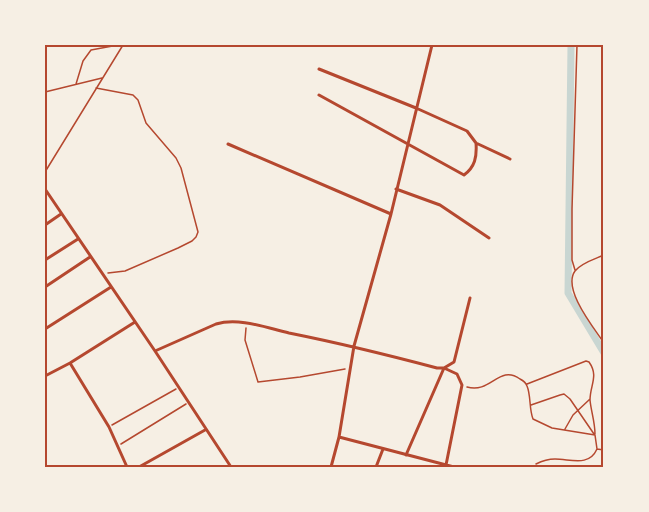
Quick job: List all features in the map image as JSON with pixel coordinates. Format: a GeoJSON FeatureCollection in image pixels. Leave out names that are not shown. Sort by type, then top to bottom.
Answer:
{"type":"FeatureCollection","features":[{"type":"Feature","properties":{"kind":"street"},"geometry":{"type":"LineString","coordinates":[[332,467],[354,346],[432,45]]}},
{"type":"Feature","properties":{"kind":"street"},"geometry":{"type":"LineString","coordinates":[[319,69],[467,131],[476,143],[510,159]]}},
{"type":"Feature","properties":{"kind":"street"},"geometry":{"type":"LineString","coordinates":[[319,94],[464,175],[475,162],[476,143]]}},
{"type":"Feature","properties":{"kind":"street"},"geometry":{"type":"LineString","coordinates":[[228,144],[390,214]]}},
{"type":"Feature","properties":{"kind":"street"},"geometry":{"type":"LineString","coordinates":[[45,189],[155,351],[230,467]]}},
{"type":"Feature","properties":{"kind":"street"},"geometry":{"type":"LineString","coordinates":[[396,189],[440,205],[489,238]]}},
{"type":"Feature","properties":{"kind":"street"},"geometry":{"type":"LineString","coordinates":[[45,225],[61,214]]}},
{"type":"Feature","properties":{"kind":"street"},"geometry":{"type":"LineString","coordinates":[[45,260],[78,239]]}},
{"type":"Feature","properties":{"kind":"street"},"geometry":{"type":"LineString","coordinates":[[45,287],[90,257]]}},
{"type":"Feature","properties":{"kind":"street"},"geometry":{"type":"LineString","coordinates":[[45,329],[111,288]]}},
{"type":"Feature","properties":{"kind":"street"},"geometry":{"type":"LineString","coordinates":[[405,455],[444,368],[454,362],[470,298]]}},
{"type":"Feature","properties":{"kind":"street"},"geometry":{"type":"LineString","coordinates":[[45,376],[135,322]]}},
{"type":"Feature","properties":{"kind":"street"},"geometry":{"type":"LineString","coordinates":[[155,351],[224,322],[246,324],[354,346],[444,368],[457,374],[462,385],[446,465]]}},
{"type":"Feature","properties":{"kind":"street"},"geometry":{"type":"LineString","coordinates":[[70,363],[109,427],[126,467]]}},
{"type":"Feature","properties":{"kind":"street"},"geometry":{"type":"LineString","coordinates":[[139,467],[206,429]]}},
{"type":"Feature","properties":{"kind":"street"},"geometry":{"type":"LineString","coordinates":[[339,437],[440,466],[454,467]]}},
{"type":"Feature","properties":{"kind":"street"},"geometry":{"type":"LineString","coordinates":[[376,467],[383,449]]}},
{"type":"Feature","properties":{"kind":"street"},"geometry":{"type":"LineString","coordinates":[[525,467],[533,467]]}},
{"type":"Feature","properties":{"kind":"path"},"geometry":{"type":"LineString","coordinates":[[76,84],[83,61],[91,50],[118,45]]}},
{"type":"Feature","properties":{"kind":"path"},"geometry":{"type":"LineString","coordinates":[[45,172],[123,45]]}},
{"type":"Feature","properties":{"kind":"path"},"geometry":{"type":"LineString","coordinates":[[577,45],[572,209],[572,250],[575,270],[572,282],[574,296],[604,343]]}},
{"type":"Feature","properties":{"kind":"path"},"geometry":{"type":"LineString","coordinates":[[45,92],[103,77]]}},
{"type":"Feature","properties":{"kind":"path"},"geometry":{"type":"LineString","coordinates":[[96,88],[133,95],[138,100],[146,123],[181,168],[198,232],[192,241],[132,267],[113,273],[101,272]]}},
{"type":"Feature","properties":{"kind":"path"},"geometry":{"type":"LineString","coordinates":[[575,270],[604,255]]}},
{"type":"Feature","properties":{"kind":"path"},"geometry":{"type":"LineString","coordinates":[[246,324],[245,340],[258,382],[350,368]]}},
{"type":"Feature","properties":{"kind":"path"},"geometry":{"type":"LineString","coordinates":[[527,384],[586,361],[593,369],[595,381],[590,399],[597,449],[594,456],[583,461],[555,459],[540,462],[533,467]]}},
{"type":"Feature","properties":{"kind":"path"},"geometry":{"type":"LineString","coordinates":[[462,385],[477,389],[507,374],[512,374],[527,384],[531,417],[535,421],[552,428],[595,435]]}},
{"type":"Feature","properties":{"kind":"path"},"geometry":{"type":"LineString","coordinates":[[109,427],[178,387]]}},
{"type":"Feature","properties":{"kind":"path"},"geometry":{"type":"LineString","coordinates":[[530,405],[564,394],[595,435]]}},
{"type":"Feature","properties":{"kind":"path"},"geometry":{"type":"LineString","coordinates":[[565,430],[569,421],[590,399]]}},
{"type":"Feature","properties":{"kind":"path"},"geometry":{"type":"LineString","coordinates":[[117,446],[189,403]]}},
{"type":"Feature","properties":{"kind":"path"},"geometry":{"type":"LineString","coordinates":[[597,449],[604,450]]}},
{"type":"Feature","properties":{"kind":"waterway"},"geometry":{"type":"LineString","coordinates":[[571,45],[568,293],[604,353]]}}]}
